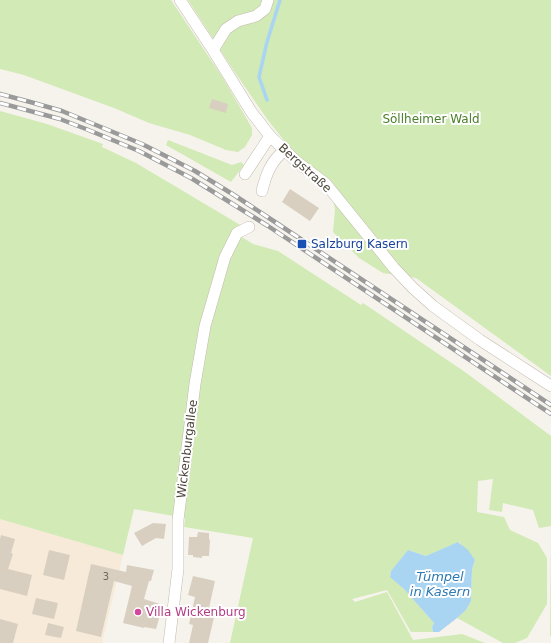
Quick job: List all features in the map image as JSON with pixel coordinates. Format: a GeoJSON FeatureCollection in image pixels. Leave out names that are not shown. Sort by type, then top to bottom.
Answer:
{"type":"FeatureCollection","features":[{"type":"Feature","properties":{"kind":"street","name":"Bergstraße"},"geometry":{"type":"LineString","coordinates":[[180,0],[252,113],[270,136],[297,162],[326,184],[394,268],[413,288],[428,302],[480,340],[551,386]]}},
{"type":"Feature","properties":{"kind":"street"},"geometry":{"type":"LineString","coordinates":[[213,50],[226,29],[238,21],[256,16],[265,9],[268,0]]}},
{"type":"Feature","properties":{"kind":"street"},"geometry":{"type":"LineString","coordinates":[[244,174],[270,136]]}},
{"type":"Feature","properties":{"kind":"street"},"geometry":{"type":"LineString","coordinates":[[262,191],[270,166],[285,150]]}},
{"type":"Feature","properties":{"kind":"street","name":"Wickenburgallee"},"geometry":{"type":"LineString","coordinates":[[169,643],[178,569],[178,520],[195,384],[206,326],[225,257],[237,233],[249,228]]}},
{"type":"Feature","properties":{"kind":"shaded area"},"geometry":{"type":"Polygon","coordinates":[[[0,519],[123,555],[102,643],[0,643],[0,519]]]}},
{"type":"Feature","properties":{"kind":"green space"},"geometry":{"type":"Polygon","coordinates":[[[0,0],[171,0],[223,78],[252,128],[252,135],[245,147],[238,152],[226,150],[190,135],[149,123],[114,108],[24,75],[0,69],[0,0]]]}},
{"type":"Feature","properties":{"kind":"green space","name":"Söllheimer Wald"},"geometry":{"type":"Polygon","coordinates":[[[188,0],[551,0],[551,376],[416,278],[383,273],[359,258],[333,232],[335,210],[330,181],[294,153],[267,119],[188,0]]]}},
{"type":"Feature","properties":{"kind":"green space"},"geometry":{"type":"Polygon","coordinates":[[[0,111],[47,124],[103,144],[102,147],[136,163],[242,226],[237,234],[253,244],[278,251],[361,305],[363,303],[465,372],[551,436],[551,526],[539,528],[533,510],[503,503],[502,512],[489,510],[493,479],[478,481],[477,512],[504,517],[510,530],[538,543],[547,558],[547,604],[527,638],[515,643],[503,643],[457,618],[466,610],[471,601],[472,569],[475,560],[459,542],[426,556],[408,550],[391,571],[390,576],[404,589],[434,623],[432,627],[433,632],[411,632],[387,590],[352,599],[355,602],[387,592],[413,640],[462,634],[485,643],[230,643],[253,538],[184,527],[185,518],[134,509],[123,555],[0,519],[0,111]]]}},
{"type":"Feature","properties":{"kind":"green space"},"geometry":{"type":"Polygon","coordinates":[[[168,140],[232,165],[241,162],[244,165],[231,182],[166,145],[168,140]]]}},
{"type":"Feature","properties":{"kind":"green space"},"geometry":{"type":"Polygon","coordinates":[[[551,526],[551,636],[550,636],[551,526]]]}},
{"type":"Feature","properties":{"kind":"water","name":"Tümpel in Kasern"},"geometry":{"type":"Polygon","coordinates":[[[458,542],[468,550],[475,560],[472,569],[471,601],[466,610],[457,618],[439,632],[433,632],[432,627],[434,623],[404,589],[390,577],[391,571],[408,550],[426,556],[458,542]]]}},
{"type":"Feature","properties":{"kind":"building"},"geometry":{"type":"Polygon","coordinates":[[[212,99],[228,104],[226,113],[209,108],[212,99]]]}},
{"type":"Feature","properties":{"kind":"building"},"geometry":{"type":"Polygon","coordinates":[[[290,189],[319,208],[310,221],[282,202],[290,189]]]}},
{"type":"Feature","properties":{"kind":"building"},"geometry":{"type":"Polygon","coordinates":[[[153,523],[166,524],[164,539],[156,538],[142,546],[134,533],[153,523]]]}},
{"type":"Feature","properties":{"kind":"building"},"geometry":{"type":"Polygon","coordinates":[[[198,532],[209,533],[209,556],[202,556],[202,558],[188,555],[189,537],[197,537],[198,532]]]}},
{"type":"Feature","properties":{"kind":"building"},"geometry":{"type":"Polygon","coordinates":[[[1,535],[15,539],[11,553],[13,554],[8,569],[32,575],[27,596],[0,589],[1,535]]]}},
{"type":"Feature","properties":{"kind":"building"},"geometry":{"type":"Polygon","coordinates":[[[49,550],[70,555],[64,580],[43,575],[49,550]]]}},
{"type":"Feature","properties":{"kind":"building"},"geometry":{"type":"Polygon","coordinates":[[[91,564],[126,572],[127,565],[154,570],[144,599],[163,605],[156,629],[123,623],[132,586],[114,581],[101,637],[76,631],[91,564]]]}},
{"type":"Feature","properties":{"kind":"building"},"geometry":{"type":"Polygon","coordinates":[[[193,576],[215,581],[209,608],[216,609],[208,643],[189,643],[193,625],[189,624],[195,597],[188,595],[193,576]]]}},
{"type":"Feature","properties":{"kind":"building"},"geometry":{"type":"Polygon","coordinates":[[[36,598],[58,603],[54,619],[32,614],[36,598]]]}},
{"type":"Feature","properties":{"kind":"building"},"geometry":{"type":"Polygon","coordinates":[[[0,619],[18,624],[13,643],[0,643],[0,619]]]}},
{"type":"Feature","properties":{"kind":"building"},"geometry":{"type":"Polygon","coordinates":[[[48,623],[64,627],[61,638],[45,635],[48,623]]]}},
{"type":"Feature","properties":{"kind":"waterway"},"geometry":{"type":"LineString","coordinates":[[267,100],[259,77],[267,42],[280,0]]}},
{"type":"Feature","properties":{"kind":"railway"},"geometry":{"type":"LineString","coordinates":[[0,94],[62,111],[142,144],[195,171],[234,195],[551,405]]}},
{"type":"Feature","properties":{"kind":"railway"},"geometry":{"type":"LineString","coordinates":[[0,103],[60,119],[86,129],[139,151],[191,178],[268,226],[551,414]]}},
{"type":"Feature","properties":{"kind":"place","name":"Salzburg Kasern"},"geometry":{"type":"Point","coordinates":[302,244]}},
{"type":"Feature","properties":{"kind":"place","name":"Villa Wickenburg"},"geometry":{"type":"Point","coordinates":[138,612]}}]}
